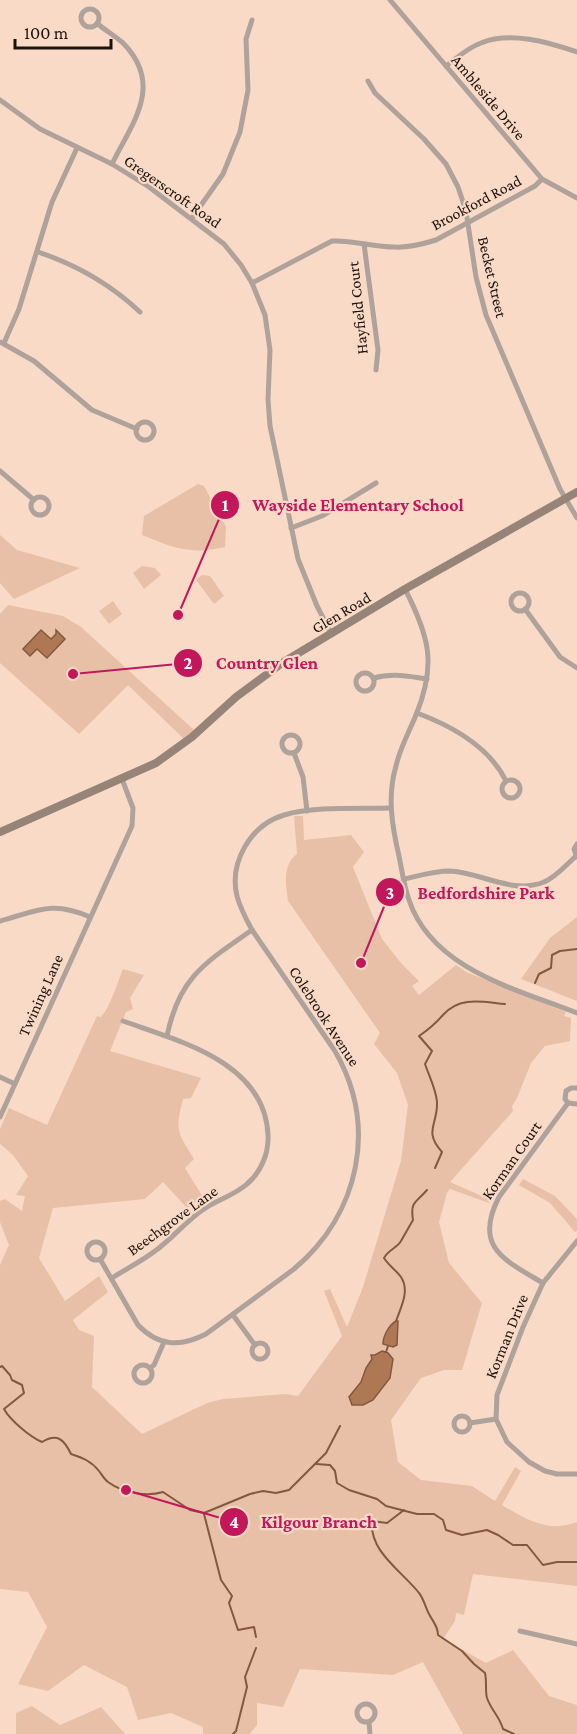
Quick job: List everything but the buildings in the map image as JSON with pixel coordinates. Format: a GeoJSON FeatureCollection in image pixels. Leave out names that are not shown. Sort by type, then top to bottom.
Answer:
{"type":"FeatureCollection","features":[{"type":"Feature","properties":{"kind":"main road","name":"Glen Road"},"geometry":{"type":"LineString","coordinates":[[0,832],[156,763],[176,749],[257,680],[405,589],[577,492]]}},
{"type":"Feature","properties":{"kind":"street","name":"Ambleside Drive"},"geometry":{"type":"LineString","coordinates":[[390,0],[542,179],[577,198]]}},
{"type":"Feature","properties":{"kind":"street"},"geometry":{"type":"LineString","coordinates":[[192,218],[222,174],[240,132],[248,90],[246,39],[252,20]]}},
{"type":"Feature","properties":{"kind":"street"},"geometry":{"type":"LineString","coordinates":[[98,24],[123,43],[137,61],[144,82],[143,99],[112,164]]}},
{"type":"Feature","properties":{"kind":"street"},"geometry":{"type":"LineString","coordinates":[[446,66],[482,42],[505,38],[524,39],[577,52]]}},
{"type":"Feature","properties":{"kind":"street","name":"Becket Street"},"geometry":{"type":"LineString","coordinates":[[368,81],[375,93],[424,139],[446,164],[458,187],[466,211],[476,277],[486,315],[560,489],[577,518]]}},
{"type":"Feature","properties":{"kind":"street","name":"Gregerscroft Road"},"geometry":{"type":"LineString","coordinates":[[0,100],[40,129],[112,164],[192,218],[224,244],[252,283],[265,315],[268,332],[270,426],[291,528],[305,579],[331,633]]}},
{"type":"Feature","properties":{"kind":"street"},"geometry":{"type":"LineString","coordinates":[[77,148],[52,202],[19,309],[2,343],[34,361],[92,410],[137,429]]}},
{"type":"Feature","properties":{"kind":"street","name":"Brookford Road"},"geometry":{"type":"LineString","coordinates":[[252,283],[332,241],[345,240],[394,247],[436,240],[535,186],[542,179]]}},
{"type":"Feature","properties":{"kind":"street","name":"Hayfield Court"},"geometry":{"type":"LineString","coordinates":[[364,244],[378,350],[376,370]]}},
{"type":"Feature","properties":{"kind":"street"},"geometry":{"type":"LineString","coordinates":[[38,252],[66,261],[90,273],[140,312]]}},
{"type":"Feature","properties":{"kind":"street"},"geometry":{"type":"LineString","coordinates":[[0,471],[34,500]]}},
{"type":"Feature","properties":{"kind":"street"},"geometry":{"type":"LineString","coordinates":[[291,528],[322,516],[376,483]]}},
{"type":"Feature","properties":{"kind":"street"},"geometry":{"type":"LineString","coordinates":[[405,589],[419,616],[429,653],[427,679],[396,765],[391,808],[409,902],[419,921],[436,944],[456,961],[489,978],[577,1013]]}},
{"type":"Feature","properties":{"kind":"street"},"geometry":{"type":"LineString","coordinates":[[525,609],[560,657],[577,668]]}},
{"type":"Feature","properties":{"kind":"street"},"geometry":{"type":"LineString","coordinates":[[374,678],[383,675],[427,679]]}},
{"type":"Feature","properties":{"kind":"street"},"geometry":{"type":"LineString","coordinates":[[417,712],[462,734],[495,764],[507,781]]}},
{"type":"Feature","properties":{"kind":"street"},"geometry":{"type":"LineString","coordinates":[[294,753],[303,777],[307,812]]}},
{"type":"Feature","properties":{"kind":"street","name":"Twining Lane"},"geometry":{"type":"LineString","coordinates":[[0,1117],[132,825],[133,808],[122,779]]}},
{"type":"Feature","properties":{"kind":"street","name":"Colebrook Avenue"},"geometry":{"type":"LineString","coordinates":[[164,1342],[190,1343],[206,1335],[294,1269],[324,1238],[340,1212],[349,1191],[358,1156],[358,1111],[347,1071],[243,914],[236,885],[239,858],[245,845],[260,829],[273,819],[286,814],[391,808]]}},
{"type":"Feature","properties":{"kind":"street"},"geometry":{"type":"LineString","coordinates":[[404,879],[448,871],[472,874],[513,886],[530,886],[545,881],[577,856],[574,849],[577,844]]}},
{"type":"Feature","properties":{"kind":"street"},"geometry":{"type":"LineString","coordinates":[[0,921],[51,908],[73,910],[90,917]]}},
{"type":"Feature","properties":{"kind":"street"},"geometry":{"type":"LineString","coordinates":[[167,1036],[177,1005],[194,974],[206,962],[252,930]]}},
{"type":"Feature","properties":{"kind":"street","name":"Beechgrove Lane"},"geometry":{"type":"LineString","coordinates":[[112,1278],[154,1252],[203,1210],[247,1184],[259,1170],[268,1143],[268,1124],[263,1106],[246,1081],[231,1068],[210,1054],[123,1021]]}},
{"type":"Feature","properties":{"kind":"street"},"geometry":{"type":"LineString","coordinates":[[0,1077],[15,1084]]}},
{"type":"Feature","properties":{"kind":"street","name":"Korman Court"},"geometry":{"type":"LineString","coordinates":[[543,1283],[507,1262],[495,1248],[488,1228],[492,1211],[499,1197],[568,1103],[565,1099],[566,1091],[570,1088],[577,1088]]}},
{"type":"Feature","properties":{"kind":"street"},"geometry":{"type":"LineString","coordinates":[[568,1103],[577,1104]]}},
{"type":"Feature","properties":{"kind":"street","name":"Korman Drive"},"geometry":{"type":"LineString","coordinates":[[496,1419],[497,1395],[523,1327],[543,1283],[577,1240]]}},
{"type":"Feature","properties":{"kind":"street"},"geometry":{"type":"LineString","coordinates":[[100,1259],[138,1325],[147,1334],[164,1342],[154,1365],[150,1368]]}},
{"type":"Feature","properties":{"kind":"street"},"geometry":{"type":"LineString","coordinates":[[232,1316],[255,1345]]}},
{"type":"Feature","properties":{"kind":"street"},"geometry":{"type":"LineString","coordinates":[[470,1423],[496,1419],[507,1442],[529,1462],[545,1471],[557,1474],[577,1474]]}},
{"type":"Feature","properties":{"kind":"street"},"geometry":{"type":"LineString","coordinates":[[520,1631],[577,1644]]}},
{"type":"Feature","properties":{"kind":"street"},"geometry":{"type":"LineString","coordinates":[[369,1722],[370,1734]]}},
{"type":"Feature","properties":{"kind":"shaded area"},"geometry":{"type":"Polygon","coordinates":[[[198,484],[204,486],[226,527],[225,547],[202,550],[182,549],[142,535],[144,516],[198,484]]]}},
{"type":"Feature","properties":{"kind":"shaded area"},"geometry":{"type":"Polygon","coordinates":[[[0,535],[17,550],[80,568],[14,599],[0,583],[0,535]]]}},
{"type":"Feature","properties":{"kind":"shaded area"},"geometry":{"type":"Polygon","coordinates":[[[142,566],[155,568],[161,575],[144,589],[133,573],[142,566]]]}},
{"type":"Feature","properties":{"kind":"shaded area"},"geometry":{"type":"Polygon","coordinates":[[[202,575],[210,576],[224,596],[214,604],[196,580],[202,575]]]}},
{"type":"Feature","properties":{"kind":"shaded area"},"geometry":{"type":"Polygon","coordinates":[[[113,601],[122,614],[109,624],[99,611],[113,601]]]}},
{"type":"Feature","properties":{"kind":"shaded area"},"geometry":{"type":"Polygon","coordinates":[[[8,605],[63,616],[81,627],[194,730],[184,739],[128,685],[79,734],[0,663],[0,614],[8,605]]]}},
{"type":"Feature","properties":{"kind":"shaded area"},"geometry":{"type":"Polygon","coordinates":[[[41,630],[51,639],[56,634],[56,630],[65,639],[47,658],[37,649],[30,656],[23,649],[41,630]]]}},
{"type":"Feature","properties":{"kind":"shaded area"},"geometry":{"type":"Polygon","coordinates":[[[294,816],[303,816],[304,840],[351,835],[364,852],[353,867],[382,939],[419,981],[412,986],[419,995],[456,965],[466,972],[566,1012],[564,1016],[571,1018],[570,1041],[545,1046],[531,1063],[512,1106],[513,1111],[450,1182],[491,1200],[489,1203],[450,1189],[439,1222],[449,1263],[482,1303],[462,1370],[444,1370],[421,1378],[391,1420],[398,1462],[421,1480],[472,1486],[495,1501],[515,1467],[521,1471],[502,1505],[538,1523],[557,1526],[577,1522],[577,1586],[473,1574],[464,1615],[456,1613],[455,1621],[443,1639],[486,1663],[513,1650],[549,1696],[577,1705],[577,1734],[463,1734],[423,1662],[393,1675],[300,1669],[283,1707],[257,1703],[257,1725],[250,1734],[203,1734],[203,1727],[171,1713],[138,1720],[127,1687],[84,1665],[48,1691],[18,1684],[47,1627],[28,1592],[0,1589],[0,1265],[9,1245],[0,1222],[0,1201],[5,1199],[22,1211],[25,1196],[16,1195],[28,1176],[13,1155],[0,1144],[0,1129],[9,1108],[47,1125],[97,1016],[101,1017],[104,1013],[123,969],[144,975],[130,998],[133,1009],[126,1012],[110,1051],[201,1078],[191,1098],[183,1099],[178,1125],[181,1136],[194,1159],[185,1168],[203,1197],[187,1208],[163,1182],[145,1199],[53,1208],[39,1258],[65,1301],[99,1276],[108,1292],[73,1320],[79,1330],[94,1336],[92,1387],[142,1434],[207,1403],[223,1399],[286,1394],[298,1396],[342,1336],[324,1291],[330,1289],[347,1327],[363,1287],[401,1161],[408,1105],[397,1073],[374,1044],[380,1033],[288,901],[287,869],[297,854],[294,816]]]}},
{"type":"Feature","properties":{"kind":"shaded area"},"geometry":{"type":"Polygon","coordinates":[[[577,917],[577,1001],[521,979],[550,938],[577,917]]]}},
{"type":"Feature","properties":{"kind":"shaded area"},"geometry":{"type":"Polygon","coordinates":[[[523,1179],[555,1196],[577,1219],[577,1231],[575,1232],[550,1203],[519,1185],[523,1179]]]}},
{"type":"Feature","properties":{"kind":"shaded area"},"geometry":{"type":"Polygon","coordinates":[[[398,1321],[397,1345],[393,1347],[383,1344],[387,1331],[398,1321]]]}},
{"type":"Feature","properties":{"kind":"shaded area"},"geometry":{"type":"Polygon","coordinates":[[[382,1351],[388,1353],[393,1359],[390,1378],[373,1400],[363,1405],[352,1405],[349,1397],[361,1382],[372,1359],[371,1355],[382,1351]]]}},
{"type":"Feature","properties":{"kind":"shaded area"},"geometry":{"type":"Polygon","coordinates":[[[32,1706],[60,1725],[101,1707],[125,1734],[16,1734],[16,1713],[32,1706]]]}},
{"type":"Feature","properties":{"kind":"waterway"},"geometry":{"type":"LineString","coordinates":[[535,983],[539,974],[551,968],[552,955],[560,951],[577,949]]}},
{"type":"Feature","properties":{"kind":"waterway"},"geometry":{"type":"LineString","coordinates":[[435,1168],[442,1152],[433,1139],[437,1102],[425,1064],[432,1051],[419,1036],[457,1005],[472,1002],[505,1004]]}},
{"type":"Feature","properties":{"kind":"waterway"},"geometry":{"type":"LineString","coordinates":[[396,1321],[404,1299],[404,1282],[384,1258],[401,1241],[413,1220],[413,1206],[427,1190]]}},
{"type":"Feature","properties":{"kind":"waterway"},"geometry":{"type":"LineString","coordinates":[[386,1352],[388,1346]]}},
{"type":"Feature","properties":{"kind":"waterway"},"geometry":{"type":"LineString","coordinates":[[0,1367],[2,1366],[12,1380],[22,1385],[24,1393],[4,1409],[15,1423],[32,1436],[42,1442],[52,1438],[60,1439],[71,1454],[90,1462],[114,1486],[143,1494],[163,1492],[190,1510],[204,1513],[250,1494],[289,1490],[326,1453],[340,1426]]}},
{"type":"Feature","properties":{"kind":"waterway"},"geometry":{"type":"LineString","coordinates":[[316,1464],[330,1465],[335,1471],[337,1483],[349,1490],[377,1499],[386,1506],[417,1514],[434,1514],[443,1520],[446,1530],[462,1535],[487,1530],[513,1545],[527,1545],[543,1565],[577,1562]]}},
{"type":"Feature","properties":{"kind":"waterway"},"geometry":{"type":"LineString","coordinates":[[404,1510],[387,1523],[372,1521],[376,1542],[388,1561],[421,1595],[438,1635],[462,1651],[485,1673],[486,1695],[489,1702],[503,1729],[514,1734]]}},
{"type":"Feature","properties":{"kind":"waterway"},"geometry":{"type":"LineString","coordinates":[[204,1514],[221,1580],[232,1596],[229,1603],[238,1630],[254,1627],[256,1637]]}},
{"type":"Feature","properties":{"kind":"waterway"},"geometry":{"type":"LineString","coordinates":[[233,1734],[236,1731],[247,1687],[245,1677],[256,1648]]}},
{"type":"Feature","properties":{"kind":"place","name":"Wayside Elementary School"},"geometry":{"type":"Point","coordinates":[178,615]}},
{"type":"Feature","properties":{"kind":"place","name":"Country Glen"},"geometry":{"type":"Point","coordinates":[73,674]}},
{"type":"Feature","properties":{"kind":"place","name":"Bedfordshire Park"},"geometry":{"type":"Point","coordinates":[361,963]}},
{"type":"Feature","properties":{"kind":"place","name":"Kilgour Branch"},"geometry":{"type":"Point","coordinates":[126,1490]}}]}
